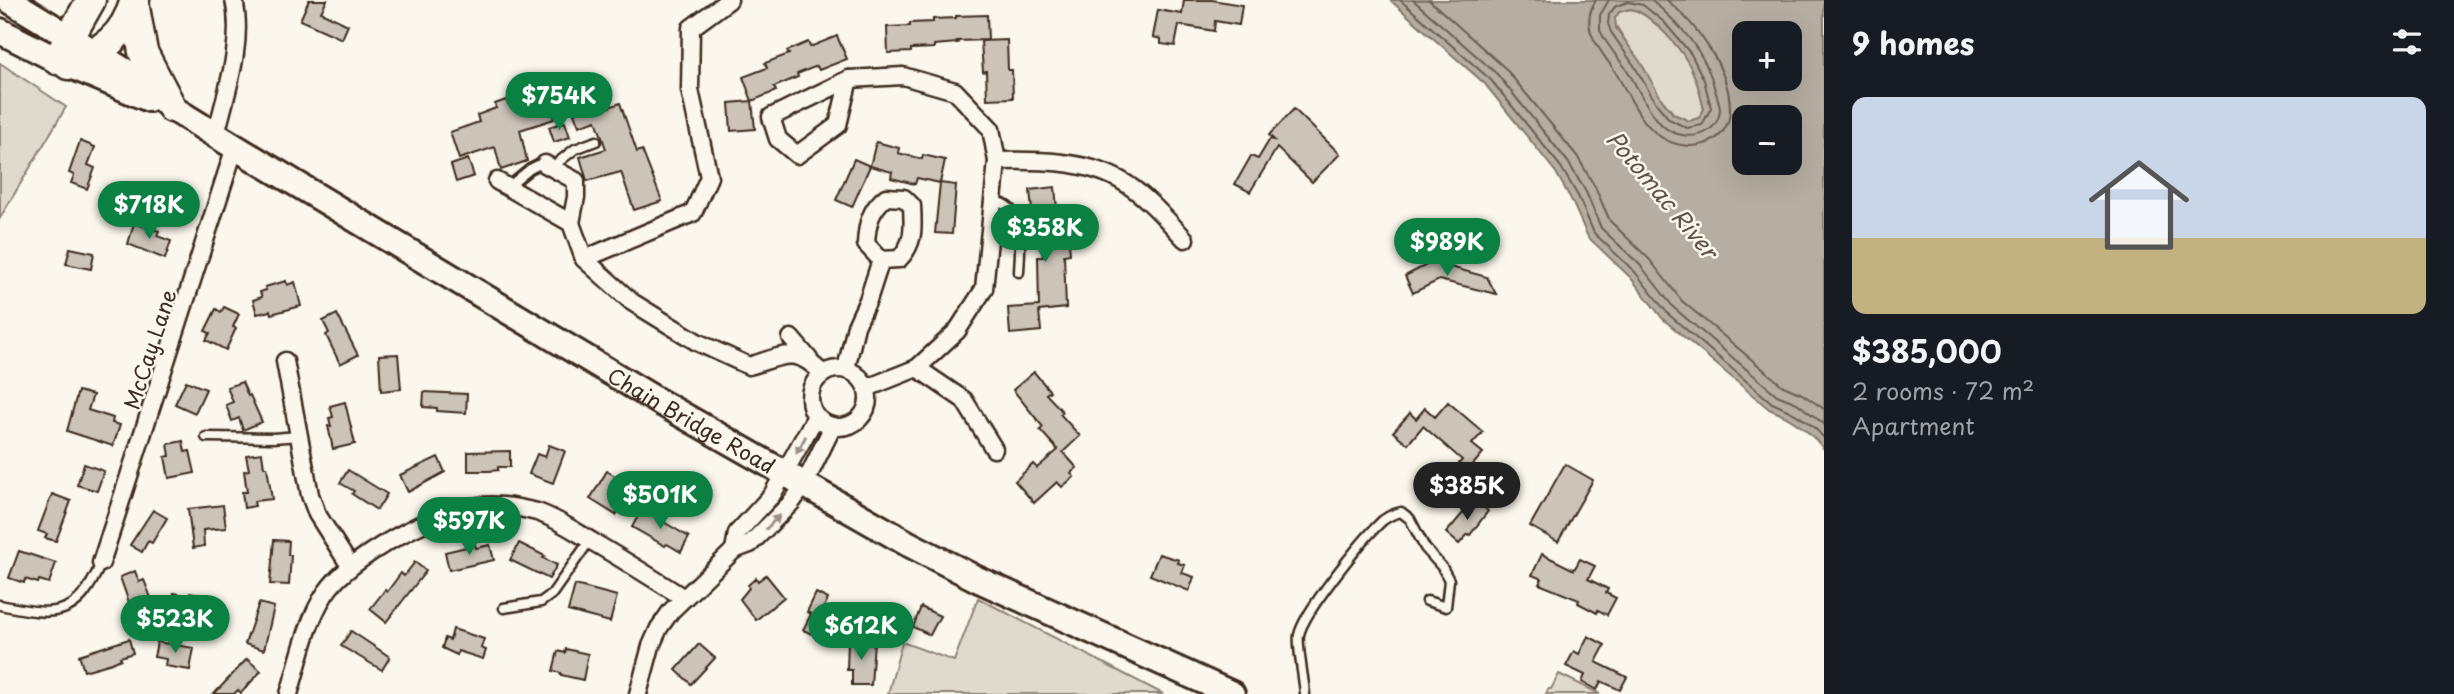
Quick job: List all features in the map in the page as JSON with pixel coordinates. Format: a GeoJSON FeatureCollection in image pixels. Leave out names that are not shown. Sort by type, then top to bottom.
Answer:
{"type":"FeatureCollection","features":[{"type":"Feature","properties":{"kind":"highway"},"geometry":{"type":"LineString","coordinates":[[91,0],[65,54],[95,53],[117,36],[128,19],[134,1]]}},
{"type":"Feature","properties":{"kind":"highway"},"geometry":{"type":"LineString","coordinates":[[134,1],[144,52],[172,108]]}},
{"type":"Feature","properties":{"kind":"main road","name":"Chain Bridge Road"},"geometry":{"type":"LineString","coordinates":[[9,0],[65,54]]}},
{"type":"Feature","properties":{"kind":"main road","name":"Chain Bridge Road"},"geometry":{"type":"LineString","coordinates":[[0,31],[65,54],[172,108],[658,401],[953,567],[1231,694]]}},
{"type":"Feature","properties":{"kind":"main road","name":"Chain Bridge Road"},"geometry":{"type":"LineString","coordinates":[[95,53],[130,75],[172,108]]}},
{"type":"Feature","properties":{"kind":"street","name":"McCay Lane"},"geometry":{"type":"LineString","coordinates":[[101,564],[225,141],[237,29],[234,0]]}},
{"type":"Feature","properties":{"kind":"street"},"geometry":{"type":"LineString","coordinates":[[584,259],[693,213],[709,177],[690,90],[691,28],[729,0]]}},
{"type":"Feature","properties":{"kind":"street"},"geometry":{"type":"LineString","coordinates":[[849,79],[838,125],[797,155],[778,139],[771,117],[849,79],[903,76],[955,91],[991,129],[997,160],[984,289],[957,331],[917,368],[867,388]]}},
{"type":"Feature","properties":{"kind":"street"},"geometry":{"type":"LineString","coordinates":[[997,160],[1053,162],[1103,172],[1122,181],[1160,212],[1185,239]]}},
{"type":"Feature","properties":{"kind":"street"},"geometry":{"type":"LineString","coordinates":[[545,164],[576,181],[571,223],[584,259],[632,302],[698,342],[749,366],[792,354],[809,359]]}},
{"type":"Feature","properties":{"kind":"street"},"geometry":{"type":"LineString","coordinates":[[502,184],[571,223]]}},
{"type":"Feature","properties":{"kind":"street"},"geometry":{"type":"LineString","coordinates":[[846,369],[856,326],[881,260]]}},
{"type":"Feature","properties":{"kind":"street"},"geometry":{"type":"LineString","coordinates":[[791,338],[823,373]]}},
{"type":"Feature","properties":{"kind":"street"},"geometry":{"type":"LineString","coordinates":[[285,361],[306,478],[317,514],[350,566]]}},
{"type":"Feature","properties":{"kind":"street"},"geometry":{"type":"LineString","coordinates":[[917,368],[964,400],[994,449]]}},
{"type":"Feature","properties":{"kind":"street"},"geometry":{"type":"LineString","coordinates":[[846,369],[856,373],[867,388],[869,397],[863,416],[855,423],[833,426],[816,416],[812,408],[811,389],[823,373],[846,369]]}},
{"type":"Feature","properties":{"kind":"street"},"geometry":{"type":"LineString","coordinates":[[638,694],[650,646],[659,628],[684,598],[734,550],[750,544],[792,502],[795,479],[816,416]]}},
{"type":"Feature","properties":{"kind":"street"},"geometry":{"type":"LineString","coordinates":[[795,479],[833,426]]}},
{"type":"Feature","properties":{"kind":"street"},"geometry":{"type":"LineString","coordinates":[[289,694],[315,613],[330,587],[350,566],[363,556],[437,517],[480,506],[510,506],[541,513],[684,598]]}},
{"type":"Feature","properties":{"kind":"lane"},"geometry":{"type":"LineString","coordinates":[[502,184],[530,169],[555,164],[575,149],[596,141]]}},
{"type":"Feature","properties":{"kind":"lane"},"geometry":{"type":"LineString","coordinates":[[993,201],[1004,202],[1017,218],[1020,233],[1020,272]]}},
{"type":"Feature","properties":{"kind":"lane"},"geometry":{"type":"LineString","coordinates":[[206,437],[273,439],[299,436]]}},
{"type":"Feature","properties":{"kind":"lane"},"geometry":{"type":"LineString","coordinates":[[1305,694],[1299,634],[1316,604],[1348,561],[1379,524],[1392,514],[1401,512],[1410,519],[1425,548],[1442,567],[1449,580],[1446,607],[1427,601]]}},
{"type":"Feature","properties":{"kind":"lane"},"geometry":{"type":"LineString","coordinates":[[504,608],[541,602],[552,594],[590,540]]}},
{"type":"Feature","properties":{"kind":"lane"},"geometry":{"type":"LineString","coordinates":[[0,606],[39,613],[63,609],[86,594],[101,564]]}},
{"type":"Feature","properties":{"kind":"shaded area"},"geometry":{"type":"Polygon","coordinates":[[[1630,9],[1653,21],[1686,58],[1695,76],[1704,110],[1699,118],[1689,121],[1674,114],[1662,100],[1615,24],[1619,12],[1630,9]]]}},
{"type":"Feature","properties":{"kind":"shaded area"},"geometry":{"type":"Polygon","coordinates":[[[0,63],[66,107],[0,218],[0,63]]]}},
{"type":"Feature","properties":{"kind":"shaded area"},"geometry":{"type":"Polygon","coordinates":[[[978,598],[1163,694],[888,694],[902,642],[954,661],[978,598]]]}},
{"type":"Feature","properties":{"kind":"shaded area"},"geometry":{"type":"Polygon","coordinates":[[[1559,674],[1600,694],[1546,694],[1559,674]]]}},
{"type":"Feature","properties":{"kind":"water","name":"Potomac River"},"geometry":{"type":"Polygon","coordinates":[[[1390,0],[1824,0],[1824,449],[1799,425],[1769,409],[1663,319],[1630,277],[1588,237],[1555,171],[1485,84],[1390,0]],[[1630,9],[1619,12],[1615,18],[1616,28],[1673,114],[1689,121],[1699,118],[1704,109],[1683,54],[1662,29],[1645,15],[1630,9]]]}},
{"type":"Feature","properties":{"kind":"building"},"geometry":{"type":"Polygon","coordinates":[[[309,0],[327,0],[321,12],[348,25],[342,39],[300,20],[309,0]]]}},
{"type":"Feature","properties":{"kind":"building"},"geometry":{"type":"Polygon","coordinates":[[[1184,0],[1212,0],[1242,5],[1239,25],[1215,21],[1214,31],[1179,25],[1175,46],[1161,44],[1161,39],[1153,37],[1158,10],[1182,14],[1184,0]]]}},
{"type":"Feature","properties":{"kind":"building"},"geometry":{"type":"Polygon","coordinates":[[[987,15],[988,40],[957,41],[958,43],[934,45],[934,48],[911,49],[911,52],[888,53],[887,27],[910,26],[910,23],[933,22],[933,19],[956,16],[987,15]]]}},
{"type":"Feature","properties":{"kind":"building"},"geometry":{"type":"Polygon","coordinates":[[[837,36],[847,59],[819,70],[817,66],[797,74],[798,77],[774,87],[776,91],[752,101],[743,77],[767,68],[765,63],[789,54],[787,51],[808,42],[810,47],[837,36]]]}},
{"type":"Feature","properties":{"kind":"building"},"geometry":{"type":"Polygon","coordinates":[[[1007,40],[1013,98],[987,99],[981,41],[1007,40]]]}},
{"type":"Feature","properties":{"kind":"building"},"geometry":{"type":"Polygon","coordinates":[[[546,92],[554,119],[520,130],[527,161],[501,170],[495,147],[459,159],[450,132],[479,122],[477,115],[496,108],[495,104],[506,100],[508,104],[546,92]]]}},
{"type":"Feature","properties":{"kind":"building"},"geometry":{"type":"Polygon","coordinates":[[[752,101],[755,129],[731,131],[729,103],[752,101]]]}},
{"type":"Feature","properties":{"kind":"building"},"geometry":{"type":"Polygon","coordinates":[[[602,103],[604,109],[620,103],[637,152],[642,150],[662,201],[634,210],[621,172],[587,181],[580,157],[606,149],[596,120],[579,126],[574,113],[602,103]]]}},
{"type":"Feature","properties":{"kind":"building"},"geometry":{"type":"Polygon","coordinates":[[[1294,109],[1340,154],[1312,182],[1277,148],[1250,192],[1235,184],[1251,156],[1258,159],[1270,139],[1274,140],[1269,135],[1294,109]]]}},
{"type":"Feature","properties":{"kind":"building"},"geometry":{"type":"Polygon","coordinates":[[[565,122],[570,137],[554,142],[549,127],[565,122]]]}},
{"type":"Feature","properties":{"kind":"building"},"geometry":{"type":"Polygon","coordinates":[[[80,141],[95,147],[88,165],[95,168],[87,189],[71,183],[74,175],[69,173],[80,141]]]}},
{"type":"Feature","properties":{"kind":"building"},"geometry":{"type":"Polygon","coordinates":[[[876,142],[899,148],[898,153],[922,159],[923,155],[945,160],[940,183],[917,178],[915,184],[891,178],[892,172],[870,166],[876,142]]]}},
{"type":"Feature","properties":{"kind":"building"},"geometry":{"type":"Polygon","coordinates":[[[468,159],[474,176],[456,182],[451,165],[468,159]]]}},
{"type":"Feature","properties":{"kind":"building"},"geometry":{"type":"Polygon","coordinates":[[[854,159],[870,166],[852,207],[836,200],[854,159]]]}},
{"type":"Feature","properties":{"kind":"building"},"geometry":{"type":"Polygon","coordinates":[[[940,183],[956,185],[952,234],[935,233],[940,183]]]}},
{"type":"Feature","properties":{"kind":"building"},"geometry":{"type":"Polygon","coordinates":[[[1055,187],[1062,232],[1068,232],[1070,254],[1064,255],[1066,308],[1039,311],[1041,331],[1010,334],[1008,308],[1039,306],[1038,257],[1043,257],[1030,190],[1055,187]]]}},
{"type":"Feature","properties":{"kind":"building"},"geometry":{"type":"Polygon","coordinates":[[[134,223],[159,231],[157,236],[171,241],[165,259],[128,244],[134,223]]]}},
{"type":"Feature","properties":{"kind":"building"},"geometry":{"type":"Polygon","coordinates":[[[70,248],[94,253],[91,269],[66,264],[70,248]]]}},
{"type":"Feature","properties":{"kind":"building"},"geometry":{"type":"Polygon","coordinates":[[[1432,262],[1487,277],[1496,294],[1439,280],[1413,293],[1405,276],[1432,262]]]}},
{"type":"Feature","properties":{"kind":"building"},"geometry":{"type":"Polygon","coordinates":[[[286,281],[287,285],[295,282],[301,306],[271,314],[270,311],[257,314],[253,300],[262,297],[260,292],[266,290],[265,287],[286,281]]]}},
{"type":"Feature","properties":{"kind":"building"},"geometry":{"type":"Polygon","coordinates":[[[224,307],[239,314],[226,350],[206,340],[210,333],[205,331],[216,309],[221,312],[224,307]]]}},
{"type":"Feature","properties":{"kind":"building"},"geometry":{"type":"Polygon","coordinates":[[[337,314],[358,355],[340,364],[326,335],[329,333],[323,321],[337,314]]]}},
{"type":"Feature","properties":{"kind":"building"},"geometry":{"type":"Polygon","coordinates":[[[398,354],[401,389],[381,391],[379,355],[398,354]]]}},
{"type":"Feature","properties":{"kind":"building"},"geometry":{"type":"Polygon","coordinates":[[[1034,372],[1050,391],[1046,394],[1063,412],[1060,414],[1080,436],[1063,452],[1077,468],[1071,473],[1074,477],[1062,487],[1057,482],[1034,503],[1015,481],[1033,464],[1037,468],[1058,450],[1040,430],[1043,427],[1013,390],[1034,372]]]}},
{"type":"Feature","properties":{"kind":"building"},"geometry":{"type":"Polygon","coordinates":[[[186,381],[206,389],[195,413],[175,404],[186,381]]]}},
{"type":"Feature","properties":{"kind":"building"},"geometry":{"type":"Polygon","coordinates":[[[242,382],[262,422],[243,430],[239,418],[232,421],[226,405],[233,402],[227,387],[242,382]]]}},
{"type":"Feature","properties":{"kind":"building"},"geometry":{"type":"Polygon","coordinates":[[[78,391],[93,395],[88,410],[113,418],[112,423],[120,425],[113,446],[67,431],[78,391]]]}},
{"type":"Feature","properties":{"kind":"building"},"geometry":{"type":"Polygon","coordinates":[[[424,392],[467,394],[466,413],[423,407],[424,392]]]}},
{"type":"Feature","properties":{"kind":"building"},"geometry":{"type":"Polygon","coordinates":[[[345,402],[355,444],[333,449],[328,426],[331,426],[329,418],[333,417],[330,406],[345,402]]]}},
{"type":"Feature","properties":{"kind":"building"},"geometry":{"type":"Polygon","coordinates":[[[1448,402],[1483,432],[1472,444],[1483,453],[1471,467],[1476,472],[1462,488],[1448,477],[1462,460],[1423,426],[1408,444],[1393,432],[1410,413],[1416,419],[1425,408],[1435,417],[1448,402]]]}},
{"type":"Feature","properties":{"kind":"building"},"geometry":{"type":"Polygon","coordinates":[[[183,441],[185,452],[190,451],[195,473],[169,478],[165,457],[170,456],[168,444],[183,441]]]}},
{"type":"Feature","properties":{"kind":"building"},"geometry":{"type":"Polygon","coordinates":[[[549,445],[565,451],[553,483],[529,474],[537,454],[545,457],[549,445]]]}},
{"type":"Feature","properties":{"kind":"building"},"geometry":{"type":"Polygon","coordinates":[[[510,451],[510,467],[468,471],[468,452],[510,451]]]}},
{"type":"Feature","properties":{"kind":"building"},"geometry":{"type":"Polygon","coordinates":[[[262,453],[272,499],[254,501],[255,506],[244,508],[242,492],[247,492],[244,471],[249,470],[246,455],[262,453]]]}},
{"type":"Feature","properties":{"kind":"building"},"geometry":{"type":"Polygon","coordinates":[[[438,457],[445,472],[408,492],[400,475],[438,457]]]}},
{"type":"Feature","properties":{"kind":"building"},"geometry":{"type":"Polygon","coordinates":[[[84,464],[104,471],[97,491],[77,485],[84,464]]]}},
{"type":"Feature","properties":{"kind":"building"},"geometry":{"type":"Polygon","coordinates":[[[1565,464],[1593,480],[1558,542],[1530,526],[1565,464]]]}},
{"type":"Feature","properties":{"kind":"building"},"geometry":{"type":"Polygon","coordinates":[[[348,470],[387,494],[377,510],[340,483],[348,470]]]}},
{"type":"Feature","properties":{"kind":"building"},"geometry":{"type":"Polygon","coordinates":[[[607,471],[633,487],[616,515],[590,499],[607,471]]]}},
{"type":"Feature","properties":{"kind":"building"},"geometry":{"type":"Polygon","coordinates":[[[52,494],[71,501],[56,541],[45,538],[47,534],[38,531],[52,494]]]}},
{"type":"Feature","properties":{"kind":"building"},"geometry":{"type":"Polygon","coordinates":[[[1475,499],[1488,511],[1470,535],[1459,544],[1446,533],[1475,499]]]}},
{"type":"Feature","properties":{"kind":"building"},"geometry":{"type":"Polygon","coordinates":[[[223,505],[226,528],[203,530],[204,546],[193,548],[188,509],[223,505]]]}},
{"type":"Feature","properties":{"kind":"building"},"geometry":{"type":"Polygon","coordinates":[[[642,509],[689,537],[681,552],[632,527],[642,509]]]}},
{"type":"Feature","properties":{"kind":"building"},"geometry":{"type":"Polygon","coordinates":[[[153,510],[167,518],[152,543],[148,541],[142,552],[130,545],[153,510]]]}},
{"type":"Feature","properties":{"kind":"building"},"geometry":{"type":"Polygon","coordinates":[[[274,540],[289,541],[289,585],[270,584],[274,540]]]}},
{"type":"Feature","properties":{"kind":"building"},"geometry":{"type":"Polygon","coordinates":[[[519,543],[557,565],[549,579],[510,560],[519,543]]]}},
{"type":"Feature","properties":{"kind":"building"},"geometry":{"type":"Polygon","coordinates":[[[475,545],[476,548],[490,545],[494,560],[449,570],[445,552],[475,545]]]}},
{"type":"Feature","properties":{"kind":"building"},"geometry":{"type":"Polygon","coordinates":[[[19,551],[56,563],[49,583],[25,579],[24,583],[9,578],[19,551]]]}},
{"type":"Feature","properties":{"kind":"building"},"geometry":{"type":"Polygon","coordinates":[[[1159,554],[1179,560],[1178,563],[1185,565],[1182,573],[1194,577],[1189,591],[1150,575],[1159,554]]]}},
{"type":"Feature","properties":{"kind":"building"},"geometry":{"type":"Polygon","coordinates":[[[1542,554],[1574,570],[1580,559],[1595,566],[1588,579],[1608,589],[1606,593],[1616,598],[1607,615],[1598,610],[1597,613],[1578,603],[1579,600],[1539,584],[1542,579],[1532,575],[1542,554]]]}},
{"type":"Feature","properties":{"kind":"building"},"geometry":{"type":"Polygon","coordinates":[[[415,562],[426,571],[386,622],[370,609],[401,573],[404,576],[415,562]]]}},
{"type":"Feature","properties":{"kind":"building"},"geometry":{"type":"Polygon","coordinates":[[[135,571],[139,582],[144,580],[153,603],[132,611],[120,577],[135,571]]]}},
{"type":"Feature","properties":{"kind":"building"},"geometry":{"type":"Polygon","coordinates":[[[766,575],[784,597],[756,620],[740,599],[749,588],[748,585],[756,578],[758,581],[766,575]]]}},
{"type":"Feature","properties":{"kind":"building"},"geometry":{"type":"Polygon","coordinates":[[[575,585],[617,596],[610,622],[568,611],[575,585]]]}},
{"type":"Feature","properties":{"kind":"building"},"geometry":{"type":"Polygon","coordinates":[[[174,593],[215,597],[212,615],[171,609],[174,593]]]}},
{"type":"Feature","properties":{"kind":"building"},"geometry":{"type":"Polygon","coordinates":[[[816,593],[828,599],[823,609],[833,614],[823,639],[803,630],[811,614],[807,612],[816,593]]]}},
{"type":"Feature","properties":{"kind":"building"},"geometry":{"type":"Polygon","coordinates":[[[259,603],[274,607],[264,650],[245,644],[259,603]]]}},
{"type":"Feature","properties":{"kind":"building"},"geometry":{"type":"Polygon","coordinates":[[[921,607],[940,616],[930,635],[913,627],[921,607]]]}},
{"type":"Feature","properties":{"kind":"building"},"geometry":{"type":"Polygon","coordinates":[[[453,629],[484,639],[481,648],[486,650],[483,659],[458,651],[457,655],[442,648],[445,638],[450,640],[453,629]]]}},
{"type":"Feature","properties":{"kind":"building"},"geometry":{"type":"Polygon","coordinates":[[[351,631],[390,657],[382,670],[341,646],[351,631]]]}},
{"type":"Feature","properties":{"kind":"building"},"geometry":{"type":"Polygon","coordinates":[[[1588,636],[1605,645],[1596,662],[1627,677],[1620,690],[1601,681],[1597,690],[1582,682],[1585,675],[1566,666],[1574,651],[1579,654],[1588,636]]]}},
{"type":"Feature","properties":{"kind":"building"},"geometry":{"type":"Polygon","coordinates":[[[129,639],[133,653],[112,663],[84,671],[79,655],[129,639]]]}},
{"type":"Feature","properties":{"kind":"building"},"geometry":{"type":"Polygon","coordinates":[[[848,641],[874,641],[871,685],[852,685],[852,670],[847,670],[848,641]]]}},
{"type":"Feature","properties":{"kind":"building"},"geometry":{"type":"Polygon","coordinates":[[[157,642],[194,648],[190,670],[165,666],[166,659],[154,657],[157,642]]]}},
{"type":"Feature","properties":{"kind":"building"},"geometry":{"type":"Polygon","coordinates":[[[699,644],[715,658],[691,684],[676,670],[699,644]]]}},
{"type":"Feature","properties":{"kind":"building"},"geometry":{"type":"Polygon","coordinates":[[[566,649],[588,654],[583,680],[553,671],[558,651],[565,653],[566,649]]]}},
{"type":"Feature","properties":{"kind":"building"},"geometry":{"type":"Polygon","coordinates":[[[247,659],[261,671],[241,693],[238,690],[234,694],[214,694],[247,659]]]}}]}
